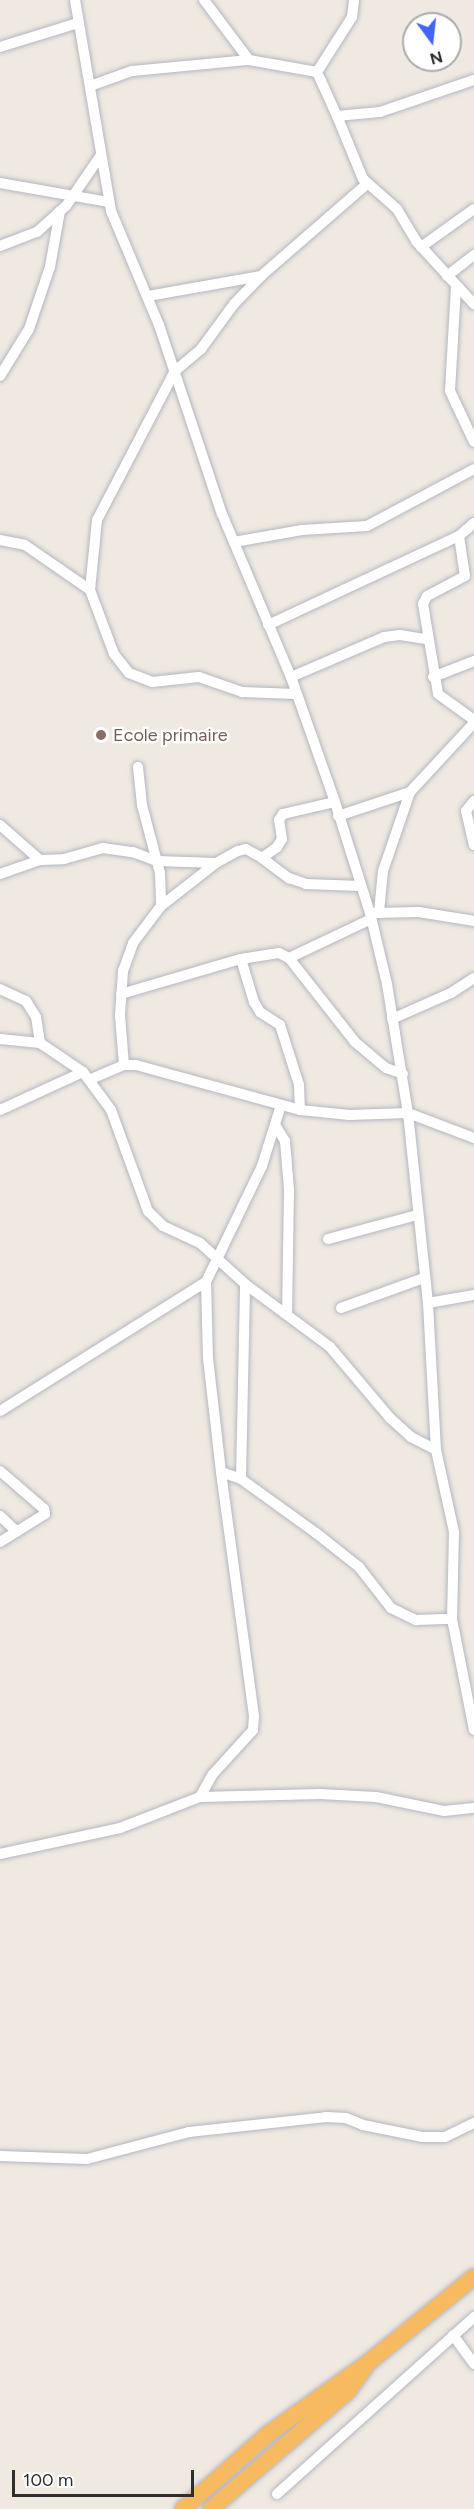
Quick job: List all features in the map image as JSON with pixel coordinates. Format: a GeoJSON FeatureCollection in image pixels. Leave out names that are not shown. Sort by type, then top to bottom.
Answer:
{"type":"FeatureCollection","features":[{"type":"Feature","properties":{"kind":"highway"},"geometry":{"type":"LineString","coordinates":[[183,2509],[268,2434],[369,2362],[473,2281]]}},
{"type":"Feature","properties":{"kind":"highway"},"geometry":{"type":"LineString","coordinates":[[211,2509],[348,2391],[369,2362]]}},
{"type":"Feature","properties":{"kind":"street"},"geometry":{"type":"LineString","coordinates":[[75,0],[109,202],[148,296],[175,371],[196,444],[234,542],[291,677],[335,802],[360,886],[374,915],[408,1113],[428,1303],[436,1450],[454,1532],[452,1619],[474,1730]]}},
{"type":"Feature","properties":{"kind":"street"},"geometry":{"type":"LineString","coordinates":[[204,0],[249,60]]}},
{"type":"Feature","properties":{"kind":"street"},"geometry":{"type":"LineString","coordinates":[[317,72],[352,17],[354,0]]}},
{"type":"Feature","properties":{"kind":"street"},"geometry":{"type":"LineString","coordinates":[[0,47],[78,23]]}},
{"type":"Feature","properties":{"kind":"street"},"geometry":{"type":"LineString","coordinates":[[90,86],[132,71],[249,60],[317,72]]}},
{"type":"Feature","properties":{"kind":"street"},"geometry":{"type":"LineString","coordinates":[[317,72],[367,184],[397,209],[421,247],[474,304]]}},
{"type":"Feature","properties":{"kind":"street"},"geometry":{"type":"LineString","coordinates":[[337,117],[380,112],[474,80]]}},
{"type":"Feature","properties":{"kind":"street"},"geometry":{"type":"LineString","coordinates":[[0,246],[36,232],[60,211],[74,198],[101,155]]}},
{"type":"Feature","properties":{"kind":"street"},"geometry":{"type":"LineString","coordinates":[[0,183],[74,198],[109,202]]}},
{"type":"Feature","properties":{"kind":"street"},"geometry":{"type":"LineString","coordinates":[[296,694],[242,692],[199,676],[160,683],[129,673],[114,654],[90,590],[97,520],[175,371],[201,349],[234,304],[261,276],[367,184]]}},
{"type":"Feature","properties":{"kind":"street"},"geometry":{"type":"LineString","coordinates":[[421,247],[474,209]]}},
{"type":"Feature","properties":{"kind":"street"},"geometry":{"type":"LineString","coordinates":[[0,376],[29,329],[50,267],[60,211]]}},
{"type":"Feature","properties":{"kind":"street"},"geometry":{"type":"LineString","coordinates":[[447,276],[474,255]]}},
{"type":"Feature","properties":{"kind":"street"},"geometry":{"type":"LineString","coordinates":[[148,296],[261,276]]}},
{"type":"Feature","properties":{"kind":"street"},"geometry":{"type":"LineString","coordinates":[[456,286],[450,391],[474,442]]}},
{"type":"Feature","properties":{"kind":"street"},"geometry":{"type":"LineString","coordinates":[[234,542],[302,530],[367,526],[474,469]]}},
{"type":"Feature","properties":{"kind":"street"},"geometry":{"type":"LineString","coordinates":[[268,625],[459,536],[474,523]]}},
{"type":"Feature","properties":{"kind":"street"},"geometry":{"type":"LineString","coordinates":[[374,915],[383,871],[410,792],[474,722],[438,694],[426,639],[424,598],[465,576],[459,536]]}},
{"type":"Feature","properties":{"kind":"street"},"geometry":{"type":"LineString","coordinates":[[0,540],[25,545],[90,590]]}},
{"type":"Feature","properties":{"kind":"street"},"geometry":{"type":"LineString","coordinates":[[291,677],[384,638],[400,634],[426,639]]}},
{"type":"Feature","properties":{"kind":"street"},"geometry":{"type":"LineString","coordinates":[[433,677],[474,661]]}},
{"type":"Feature","properties":{"kind":"street"},"geometry":{"type":"LineString","coordinates":[[138,767],[142,805],[157,861],[161,906]]}},
{"type":"Feature","properties":{"kind":"street"},"geometry":{"type":"LineString","coordinates":[[339,816],[410,792]]}},
{"type":"Feature","properties":{"kind":"street"},"geometry":{"type":"LineString","coordinates":[[474,801],[466,812],[474,845]]}},
{"type":"Feature","properties":{"kind":"street"},"geometry":{"type":"LineString","coordinates":[[262,858],[280,844],[279,820],[283,814],[335,802]]}},
{"type":"Feature","properties":{"kind":"street"},"geometry":{"type":"LineString","coordinates":[[0,825],[40,860]]}},
{"type":"Feature","properties":{"kind":"street"},"geometry":{"type":"LineString","coordinates":[[0,873],[40,860],[64,859],[103,848],[133,852],[157,861],[216,863]]}},
{"type":"Feature","properties":{"kind":"street"},"geometry":{"type":"LineString","coordinates":[[124,1065],[121,994],[123,971],[133,943],[161,906],[216,863],[246,849],[289,878],[306,884],[360,886]]}},
{"type":"Feature","properties":{"kind":"street"},"geometry":{"type":"LineString","coordinates":[[289,958],[374,915],[419,912],[474,921]]}},
{"type":"Feature","properties":{"kind":"street"},"geometry":{"type":"LineString","coordinates":[[121,994],[241,959],[279,953],[289,958],[355,1042],[386,1068],[403,1074]]}},
{"type":"Feature","properties":{"kind":"street"},"geometry":{"type":"LineString","coordinates":[[241,959],[254,1002],[260,1012],[280,1025],[299,1085],[300,1110]]}},
{"type":"Feature","properties":{"kind":"street"},"geometry":{"type":"LineString","coordinates":[[392,1019],[451,993],[474,978]]}},
{"type":"Feature","properties":{"kind":"street"},"geometry":{"type":"LineString","coordinates":[[0,981],[0,989],[26,1001],[36,1017],[40,1043]]}},
{"type":"Feature","properties":{"kind":"street"},"geometry":{"type":"LineString","coordinates":[[0,1039],[40,1043],[87,1076],[111,1110],[148,1211],[163,1226],[200,1243],[244,1284],[287,1312],[330,1347],[397,1424],[436,1450]]}},
{"type":"Feature","properties":{"kind":"street"},"geometry":{"type":"LineString","coordinates":[[0,1110],[87,1076],[124,1065],[136,1065],[300,1110],[350,1115],[408,1113],[474,1138]]}},
{"type":"Feature","properties":{"kind":"street"},"geometry":{"type":"LineString","coordinates":[[200,1797],[213,1774],[253,1730],[254,1716],[208,1358],[206,1282],[216,1256],[262,1166],[281,1105]]}},
{"type":"Feature","properties":{"kind":"street"},"geometry":{"type":"LineString","coordinates":[[275,1125],[285,1141],[289,1190],[287,1312]]}},
{"type":"Feature","properties":{"kind":"street"},"geometry":{"type":"LineString","coordinates":[[328,1239],[417,1215]]}},
{"type":"Feature","properties":{"kind":"street"},"geometry":{"type":"LineString","coordinates":[[341,1308],[424,1278]]}},
{"type":"Feature","properties":{"kind":"street"},"geometry":{"type":"LineString","coordinates":[[0,1411],[206,1282]]}},
{"type":"Feature","properties":{"kind":"street"},"geometry":{"type":"LineString","coordinates":[[241,1479],[244,1284]]}},
{"type":"Feature","properties":{"kind":"street"},"geometry":{"type":"LineString","coordinates":[[428,1303],[474,1295]]}},
{"type":"Feature","properties":{"kind":"street"},"geometry":{"type":"LineString","coordinates":[[0,1471],[44,1509],[45,1515],[0,1542]]}},
{"type":"Feature","properties":{"kind":"street"},"geometry":{"type":"LineString","coordinates":[[221,1472],[241,1479],[359,1567],[391,1608],[416,1620],[452,1619]]}},
{"type":"Feature","properties":{"kind":"street"},"geometry":{"type":"LineString","coordinates":[[0,1516],[17,1532]]}},
{"type":"Feature","properties":{"kind":"street"},"geometry":{"type":"LineString","coordinates":[[0,1854],[120,1828],[200,1797],[320,1794],[376,1797],[444,1811],[474,1808]]}},
{"type":"Feature","properties":{"kind":"street"},"geometry":{"type":"LineString","coordinates":[[0,2156],[87,2159],[189,2132],[326,2117],[346,2118],[363,2126],[422,2137],[445,2137],[462,2132],[474,2123]]}},
{"type":"Feature","properties":{"kind":"street"},"geometry":{"type":"LineString","coordinates":[[277,2494],[474,2317]]}},
{"type":"Feature","properties":{"kind":"street"},"geometry":{"type":"LineString","coordinates":[[453,2335],[474,2364]]}},
{"type":"Feature","properties":{"kind":"place","name":"Ecole primaire"},"geometry":{"type":"Point","coordinates":[101,735]}}]}
